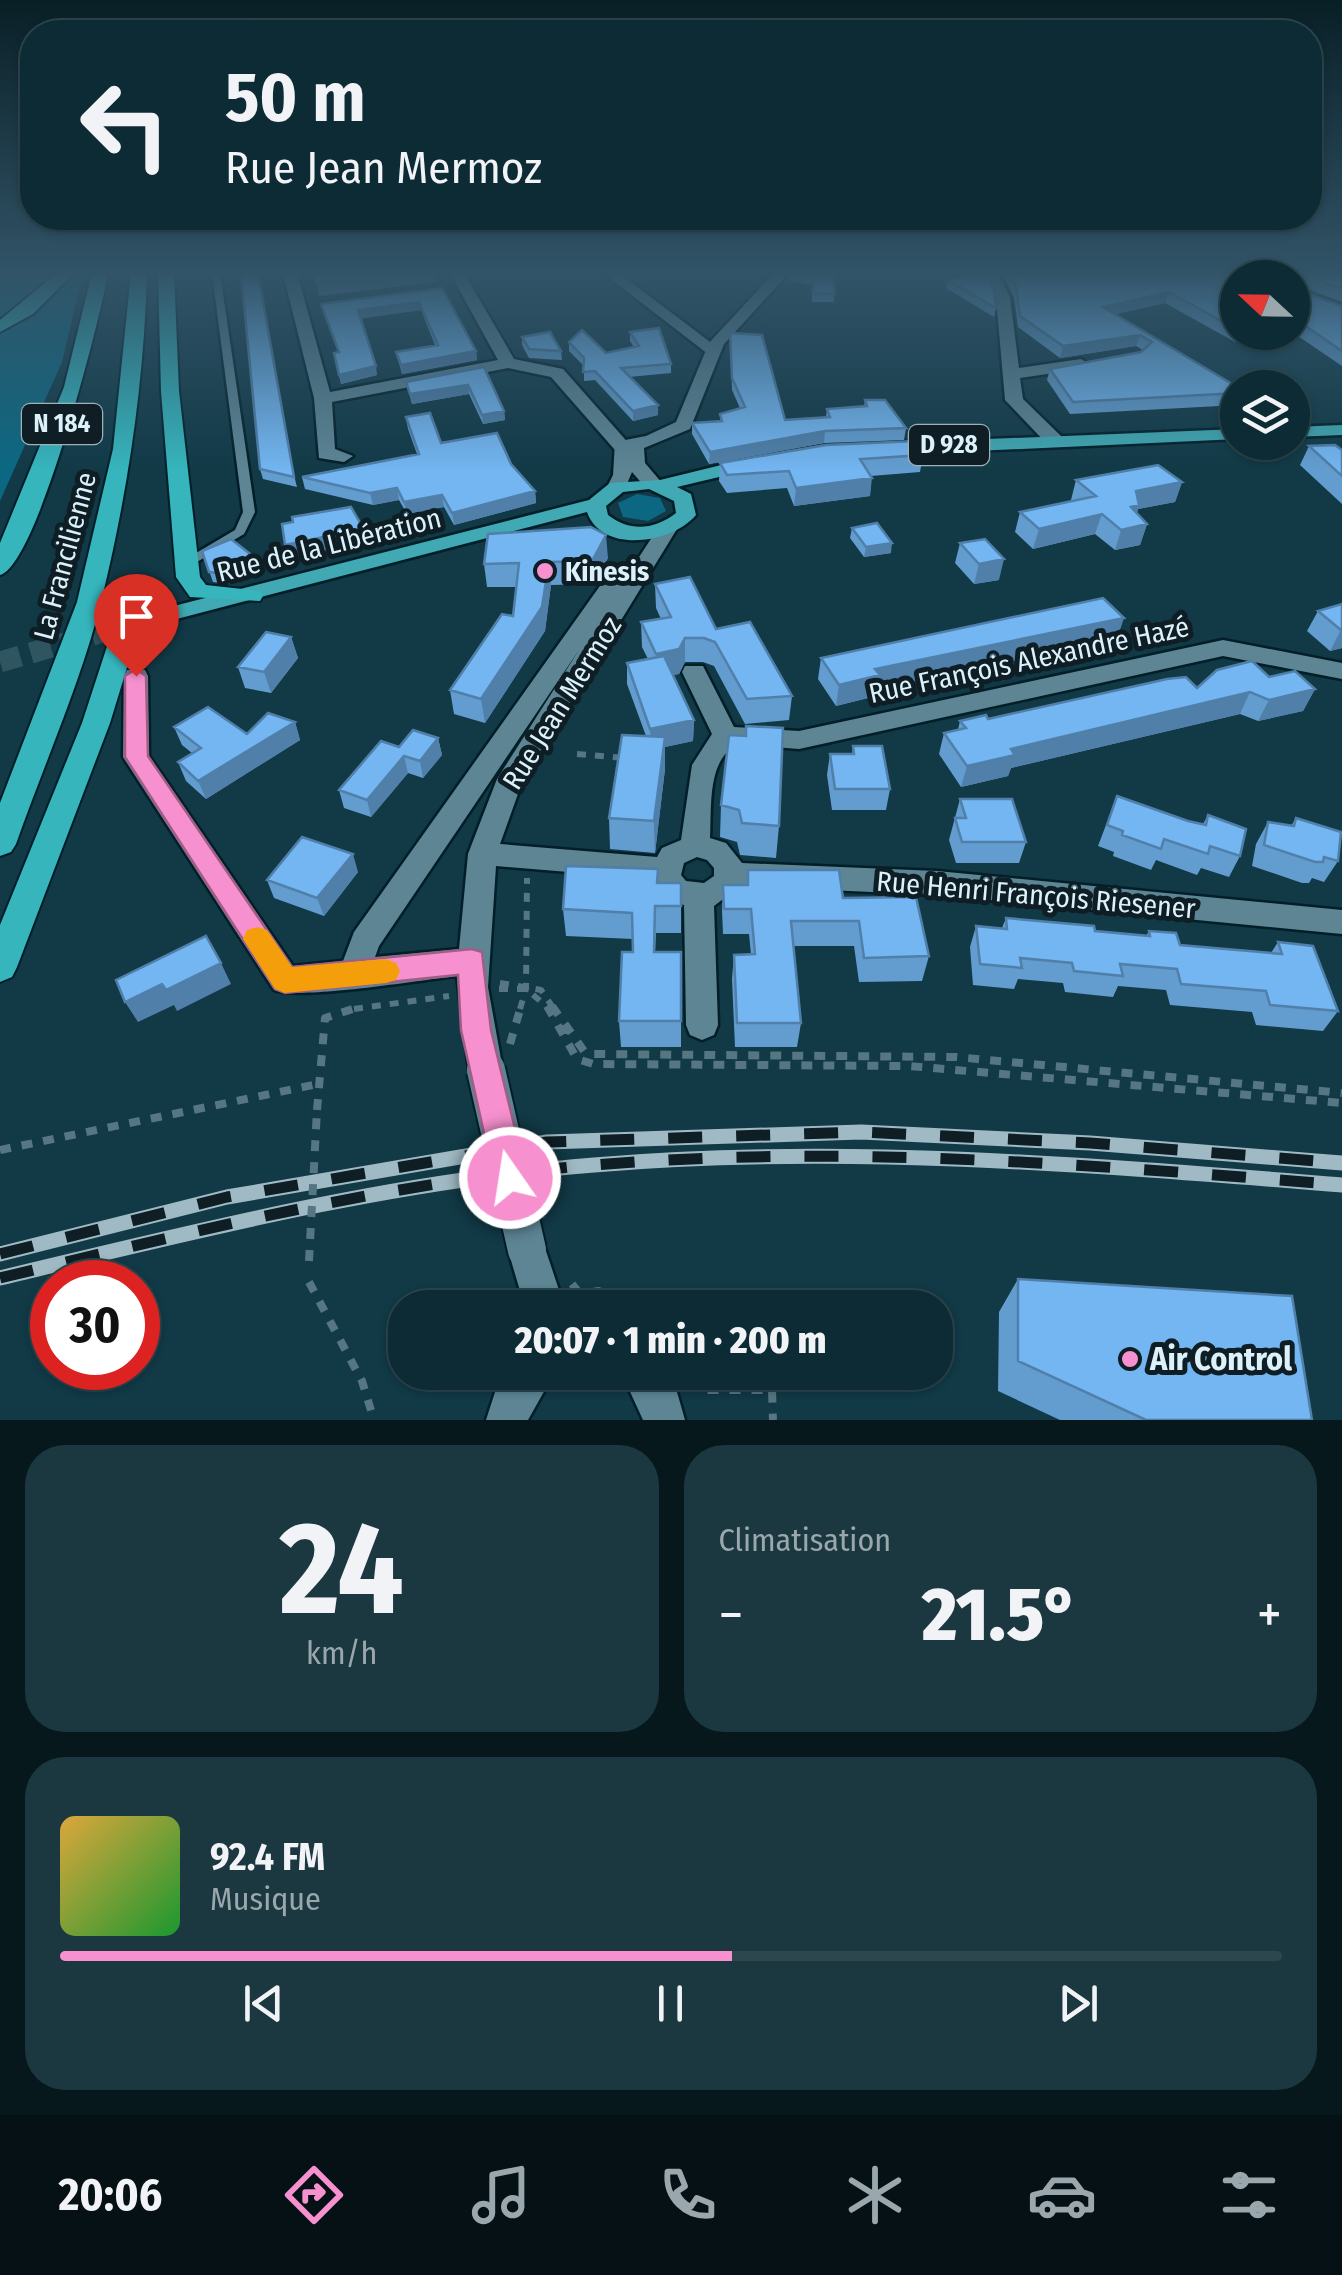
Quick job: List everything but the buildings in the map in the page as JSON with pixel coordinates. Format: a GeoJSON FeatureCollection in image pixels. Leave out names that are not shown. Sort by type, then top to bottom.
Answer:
{"type":"FeatureCollection","features":[{"type":"Feature","properties":{"kind":"highway","name":"La Francilienne"},"geometry":{"type":"LineString","coordinates":[[0,568],[68,410],[90,339]]}},
{"type":"Feature","properties":{"kind":"highway","name":"La Francilienne"},"geometry":{"type":"LineString","coordinates":[[0,844],[90,602],[123,448],[136,339]]}},
{"type":"Feature","properties":{"kind":"highway"},"geometry":{"type":"LineString","coordinates":[[168,339],[188,578],[200,592],[251,596]]}},
{"type":"Feature","properties":{"kind":"highway"},"geometry":{"type":"LineString","coordinates":[[0,967],[96,723],[127,626]]}},
{"type":"Feature","properties":{"kind":"main road"},"geometry":{"type":"LineString","coordinates":[[1310,431],[1342,430]]}},
{"type":"Feature","properties":{"kind":"main road","name":"D 928"},"geometry":{"type":"LineString","coordinates":[[874,450],[1220,435]]}},
{"type":"Feature","properties":{"kind":"main road"},"geometry":{"type":"LineString","coordinates":[[607,519],[617,487],[657,484],[776,459]]}},
{"type":"Feature","properties":{"kind":"main road"},"geometry":{"type":"LineString","coordinates":[[684,498],[713,472]]}},
{"type":"Feature","properties":{"kind":"main road"},"geometry":{"type":"LineString","coordinates":[[657,484],[684,498]]}},
{"type":"Feature","properties":{"kind":"main road"},"geometry":{"type":"LineString","coordinates":[[667,529],[686,515],[684,498]]}},
{"type":"Feature","properties":{"kind":"main road","name":"Rue de la Libération"},"geometry":{"type":"LineString","coordinates":[[127,626],[544,520],[607,519],[667,529]]}},
{"type":"Feature","properties":{"kind":"street"},"geometry":{"type":"LineString","coordinates":[[308,339],[323,398],[326,454],[344,456]]}},
{"type":"Feature","properties":{"kind":"street"},"geometry":{"type":"LineString","coordinates":[[495,339],[508,362]]}},
{"type":"Feature","properties":{"kind":"street"},"geometry":{"type":"LineString","coordinates":[[698,339],[714,351]]}},
{"type":"Feature","properties":{"kind":"street"},"geometry":{"type":"LineString","coordinates":[[628,445],[672,434],[684,425],[722,339]]}},
{"type":"Feature","properties":{"kind":"street"},"geometry":{"type":"LineString","coordinates":[[1008,339],[1014,400],[1055,441]]}},
{"type":"Feature","properties":{"kind":"street"},"geometry":{"type":"LineString","coordinates":[[1012,374],[1102,360]]}},
{"type":"Feature","properties":{"kind":"street"},"geometry":{"type":"LineString","coordinates":[[323,398],[508,362],[557,373],[628,445],[636,464],[657,484]]}},
{"type":"Feature","properties":{"kind":"street"},"geometry":{"type":"LineString","coordinates":[[617,487],[628,445]]}},
{"type":"Feature","properties":{"kind":"street"},"geometry":{"type":"LineString","coordinates":[[607,519],[637,555],[639,577]]}},
{"type":"Feature","properties":{"kind":"street","name":"Rue Jean Mermoz"},"geometry":{"type":"LineString","coordinates":[[539,1290],[527,1250],[496,1061],[472,980],[482,854],[510,779],[667,529]]}},
{"type":"Feature","properties":{"kind":"street","name":"Rue Jean Mermoz"},"geometry":{"type":"LineString","coordinates":[[362,974],[365,941],[610,588],[639,577]]}},
{"type":"Feature","properties":{"kind":"street","name":"Rue François Alexandre Hazé"},"geometry":{"type":"LineString","coordinates":[[727,738],[799,740],[1224,648],[1342,672]]}},
{"type":"Feature","properties":{"kind":"street"},"geometry":{"type":"LineString","coordinates":[[694,672],[727,738],[706,760],[696,846]]}},
{"type":"Feature","properties":{"kind":"street"},"geometry":{"type":"LineString","coordinates":[[136,676],[136,757],[285,980],[362,974],[472,980]]}},
{"type":"Feature","properties":{"kind":"street"},"geometry":{"type":"LineString","coordinates":[[696,846],[716,851],[729,865],[730,874],[717,893],[700,898],[678,892],[666,877],[672,856],[696,846]]}},
{"type":"Feature","properties":{"kind":"street"},"geometry":{"type":"LineString","coordinates":[[482,854],[666,868]]}},
{"type":"Feature","properties":{"kind":"street","name":"Rue Henri François Riesener"},"geometry":{"type":"LineString","coordinates":[[730,874],[938,883],[1342,922]]}},
{"type":"Feature","properties":{"kind":"street"},"geometry":{"type":"LineString","coordinates":[[700,898],[702,1025]]}},
{"type":"Feature","properties":{"kind":"street"},"geometry":{"type":"LineString","coordinates":[[507,1420],[511,1404],[522,1390]]}},
{"type":"Feature","properties":{"kind":"street"},"geometry":{"type":"LineString","coordinates":[[652,1390],[664,1420]]}},
{"type":"Feature","properties":{"kind":"lane"},"geometry":{"type":"LineString","coordinates":[[185,565],[240,532],[249,512],[225,339]]}},
{"type":"Feature","properties":{"kind":"path"},"geometry":{"type":"LineString","coordinates":[[577,754],[632,758]]}},
{"type":"Feature","properties":{"kind":"path"},"geometry":{"type":"LineString","coordinates":[[496,1061],[518,1029],[526,987],[527,871]]}},
{"type":"Feature","properties":{"kind":"path"},"geometry":{"type":"LineString","coordinates":[[309,1262],[325,1018],[472,980],[526,987],[551,998],[584,1051],[592,1054],[956,1057],[1342,1093]]}},
{"type":"Feature","properties":{"kind":"path"},"geometry":{"type":"LineString","coordinates":[[526,987],[550,1010],[577,1059],[594,1064],[909,1066],[1342,1103]]}},
{"type":"Feature","properties":{"kind":"path"},"geometry":{"type":"LineString","coordinates":[[0,1150],[318,1084]]}},
{"type":"Feature","properties":{"kind":"path"},"geometry":{"type":"LineString","coordinates":[[563,1273],[577,1290]]}},
{"type":"Feature","properties":{"kind":"path"},"geometry":{"type":"LineString","coordinates":[[309,1282],[362,1381],[374,1420]]}},
{"type":"Feature","properties":{"kind":"path"},"geometry":{"type":"LineString","coordinates":[[772,1390],[773,1420]]}},
{"type":"Feature","properties":{"kind":"shaded area"},"geometry":{"type":"Polygon","coordinates":[[[0,339],[67,339],[62,362],[0,501],[0,339]]]}},
{"type":"Feature","properties":{"kind":"shaded area"},"geometry":{"type":"Polygon","coordinates":[[[637,494],[660,498],[666,511],[648,521],[623,517],[618,503],[637,494]]]}},
{"type":"Feature","properties":{"kind":"tunnel"},"geometry":{"type":"LineString","coordinates":[[0,662],[127,625]]}},
{"type":"Feature","properties":{"kind":"railway"},"geometry":{"type":"LineString","coordinates":[[0,1254],[227,1197],[547,1142],[861,1132],[1090,1143],[1342,1163]]}},
{"type":"Feature","properties":{"kind":"railway"},"geometry":{"type":"LineString","coordinates":[[0,1278],[369,1195],[594,1165],[781,1156],[875,1157],[1062,1164],[1342,1185]]}},
{"type":"Feature","properties":{"kind":"slow traffic"},"geometry":{"type":"LineString","coordinates":[[257,939],[285,980],[386,971]]}},
{"type":"Feature","properties":{"kind":"place","name":"Kinesis"},"geometry":{"type":"Point","coordinates":[545,571]}},
{"type":"Feature","properties":{"kind":"place","name":"Air Control"},"geometry":{"type":"Point","coordinates":[1130,1359]}},
{"type":"Feature","properties":{"kind":"route"},"geometry":{"type":"LineString","coordinates":[[136,676],[136,757],[285,980],[472,961],[476,1030],[510,1178]]}}]}
